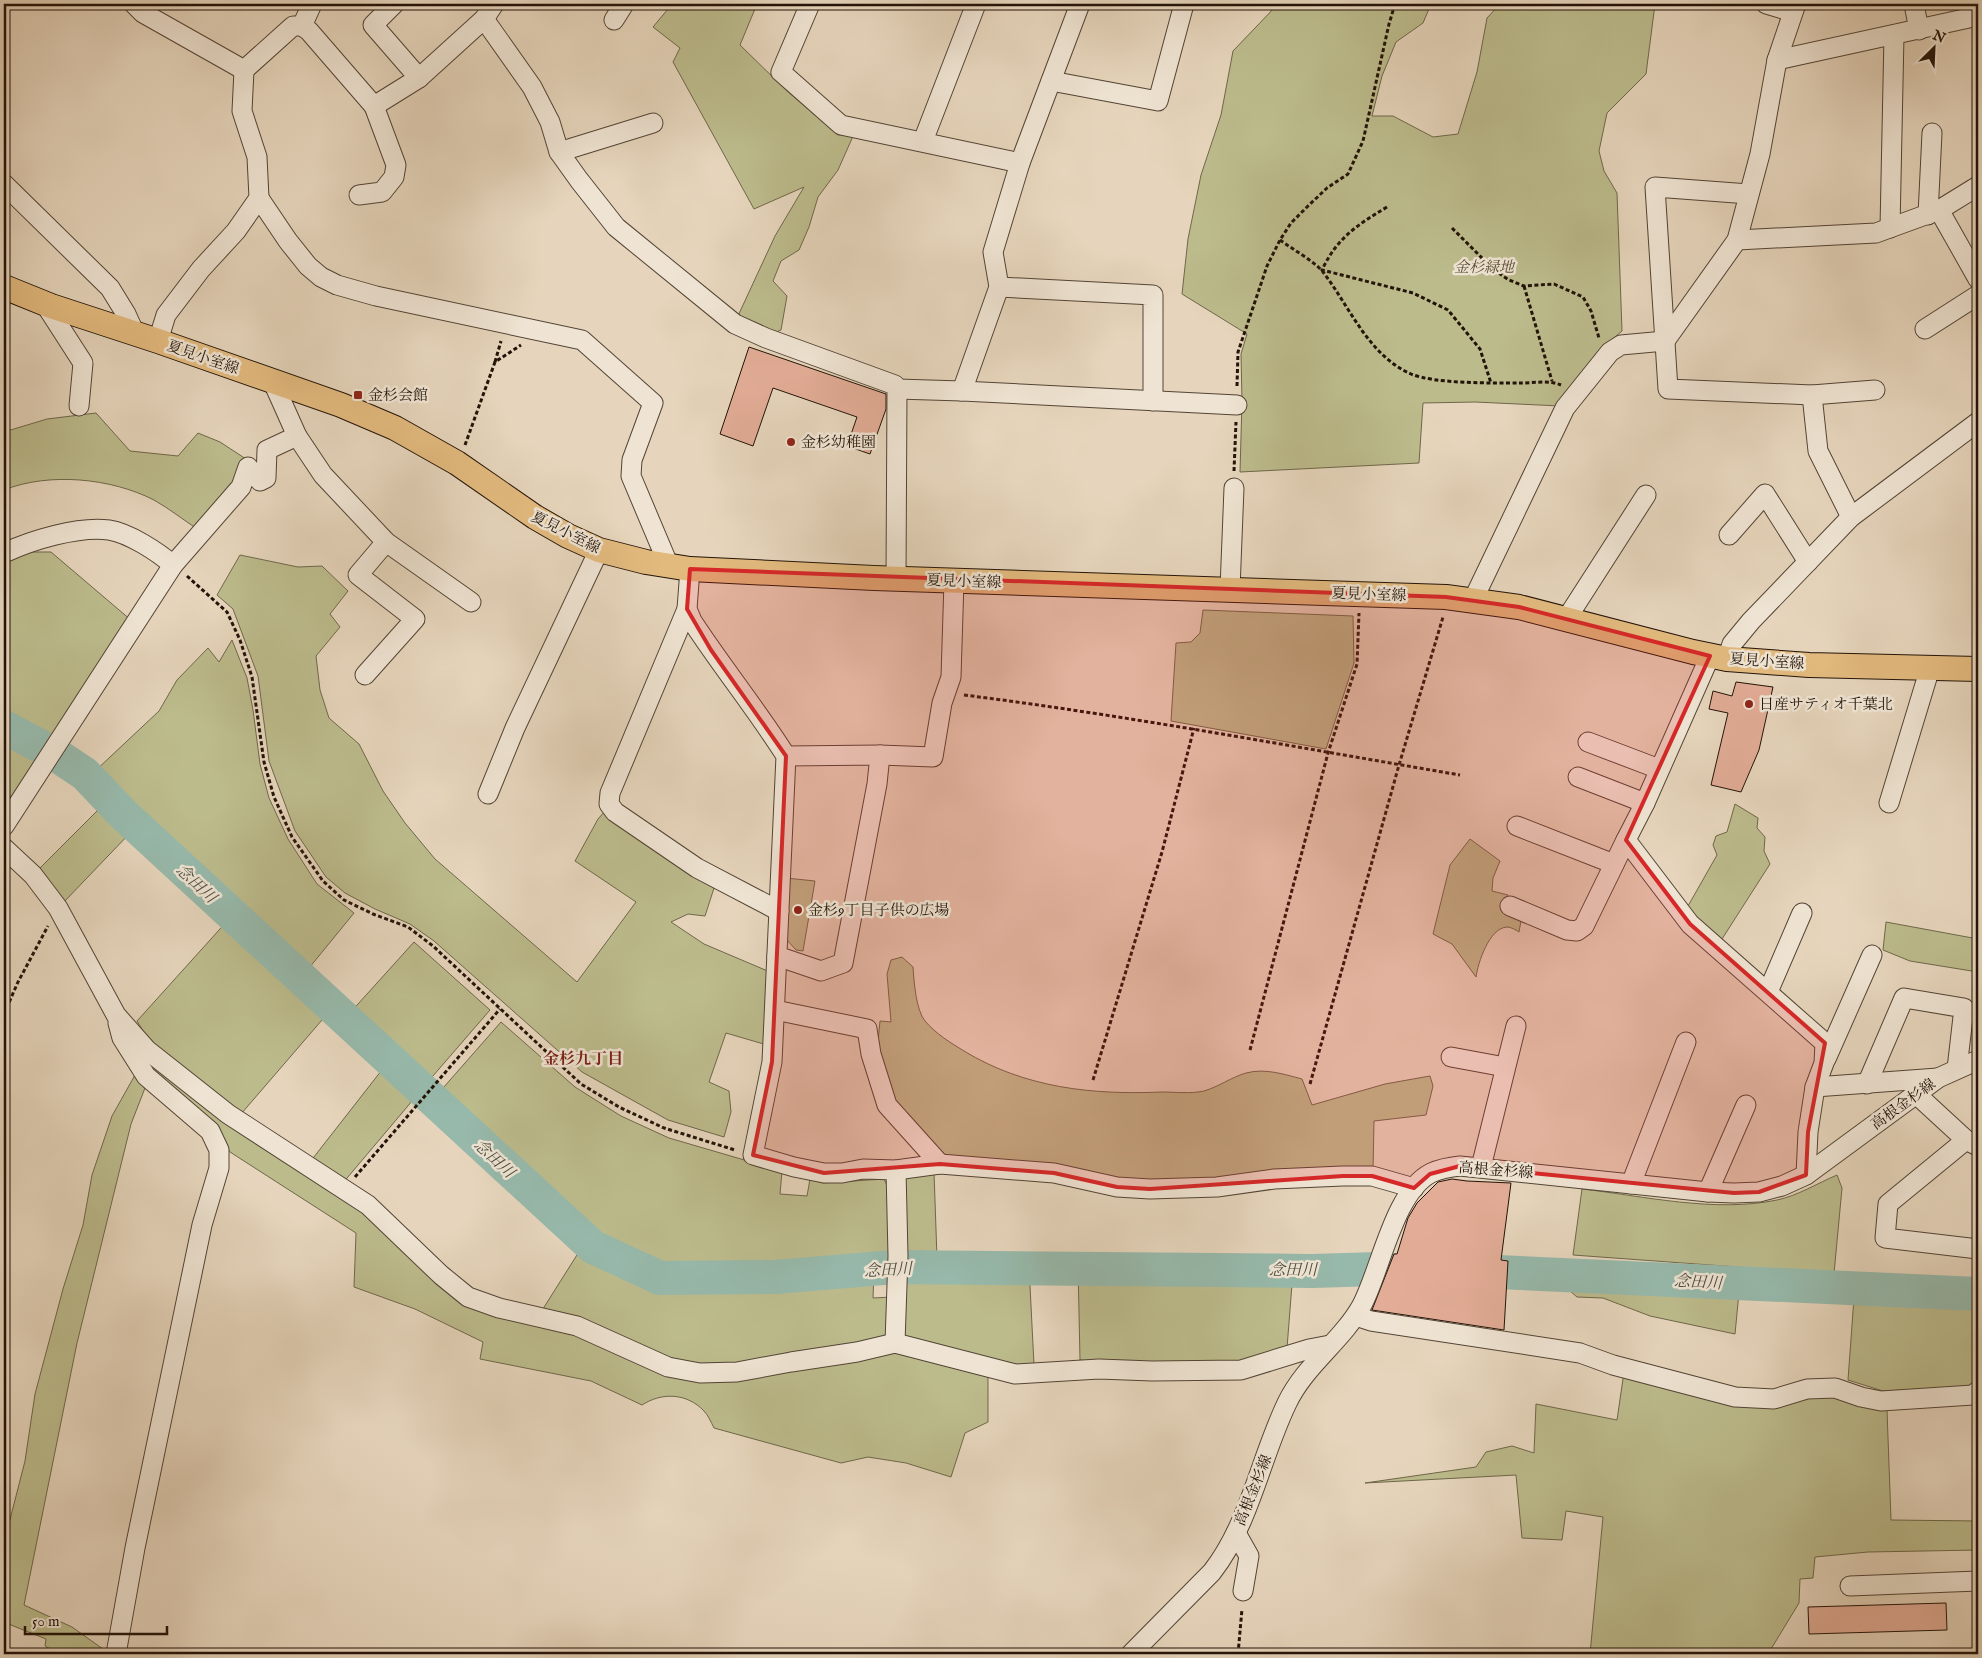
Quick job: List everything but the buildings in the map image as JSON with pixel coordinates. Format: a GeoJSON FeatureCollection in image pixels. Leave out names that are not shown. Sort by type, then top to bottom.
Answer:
{"type":"FeatureCollection","features":[{"type":"Feature","properties":{"kind":"main road","name":"夏見小室線"},"geometry":{"type":"LineString","coordinates":[[4,287],[45,304],[341,405],[395,428],[457,463],[535,517],[568,536],[599,550],[680,568],[954,581],[1446,596],[1518,607],[1718,657],[1808,664],[1978,669]]}},
{"type":"Feature","properties":{"kind":"street"},"geometry":{"type":"LineString","coordinates":[[134,4],[143,13],[244,70]]}},
{"type":"Feature","properties":{"kind":"street"},"geometry":{"type":"LineString","coordinates":[[302,26],[312,4]]}},
{"type":"Feature","properties":{"kind":"street"},"geometry":{"type":"LineString","coordinates":[[394,4],[373,25],[419,78]]}},
{"type":"Feature","properties":{"kind":"street"},"geometry":{"type":"LineString","coordinates":[[614,20],[624,4]]}},
{"type":"Feature","properties":{"kind":"street"},"geometry":{"type":"LineString","coordinates":[[810,4],[781,72],[841,125],[1020,163]]}},
{"type":"Feature","properties":{"kind":"street"},"geometry":{"type":"LineString","coordinates":[[923,142],[976,4]]}},
{"type":"Feature","properties":{"kind":"street"},"geometry":{"type":"LineString","coordinates":[[962,390],[999,287],[994,252],[1020,163],[1080,4]]}},
{"type":"Feature","properties":{"kind":"street"},"geometry":{"type":"LineString","coordinates":[[1051,81],[1158,101],[1184,4]]}},
{"type":"Feature","properties":{"kind":"street"},"geometry":{"type":"LineString","coordinates":[[1473,600],[1565,408],[1610,352],[1621,345],[1665,341],[1737,240],[1760,154],[1777,60],[1795,8],[1766,4]]}},
{"type":"Feature","properties":{"kind":"street"},"geometry":{"type":"LineString","coordinates":[[1914,4],[1919,30]]}},
{"type":"Feature","properties":{"kind":"street"},"geometry":{"type":"LineString","coordinates":[[374,106],[419,78],[489,11],[550,122],[559,152],[616,227],[735,324],[766,338],[895,385],[898,389],[896,578]]}},
{"type":"Feature","properties":{"kind":"street"},"geometry":{"type":"LineString","coordinates":[[1777,60],[1978,16]]}},
{"type":"Feature","properties":{"kind":"street"},"geometry":{"type":"LineString","coordinates":[[359,195],[382,192],[394,177],[396,165],[374,106],[310,30],[302,26],[293,26],[244,70],[242,111],[257,157],[259,198],[288,241],[308,266],[321,277],[337,285],[376,296],[582,340],[653,404],[632,460],[631,476],[680,568],[692,621],[710,650],[764,720],[786,756],[772,1062],[753,1155],[794,1167],[824,1173],[842,1173],[863,1169],[896,1170],[940,1164],[1054,1174],[1117,1187],[1150,1189],[1217,1187],[1282,1178],[1372,1176],[1409,1194]]}},
{"type":"Feature","properties":{"kind":"street"},"geometry":{"type":"LineString","coordinates":[[1890,228],[1894,35]]}},
{"type":"Feature","properties":{"kind":"street"},"geometry":{"type":"LineString","coordinates":[[559,152],[654,123]]}},
{"type":"Feature","properties":{"kind":"street"},"geometry":{"type":"LineString","coordinates":[[1932,133],[1934,212],[1978,279]]}},
{"type":"Feature","properties":{"kind":"street"},"geometry":{"type":"LineString","coordinates":[[4,184],[110,288],[126,314],[134,334]]}},
{"type":"Feature","properties":{"kind":"street"},"geometry":{"type":"LineString","coordinates":[[1737,240],[1876,233],[1934,212],[1978,186]]}},
{"type":"Feature","properties":{"kind":"street"},"geometry":{"type":"LineString","coordinates":[[1749,194],[1655,187],[1668,389],[1812,395],[1875,390]]}},
{"type":"Feature","properties":{"kind":"street"},"geometry":{"type":"LineString","coordinates":[[158,341],[166,315],[201,269],[236,231],[259,198]]}},
{"type":"Feature","properties":{"kind":"street"},"geometry":{"type":"LineString","coordinates":[[999,287],[1153,295],[1153,401]]}},
{"type":"Feature","properties":{"kind":"street"},"geometry":{"type":"LineString","coordinates":[[1925,329],[1978,295]]}},
{"type":"Feature","properties":{"kind":"street"},"geometry":{"type":"LineString","coordinates":[[45,304],[83,362],[79,406]]}},
{"type":"Feature","properties":{"kind":"street"},"geometry":{"type":"LineString","coordinates":[[272,380],[297,436],[323,475],[386,542],[470,602]]}},
{"type":"Feature","properties":{"kind":"street"},"geometry":{"type":"LineString","coordinates":[[898,389],[962,390],[1237,405]]}},
{"type":"Feature","properties":{"kind":"street"},"geometry":{"type":"LineString","coordinates":[[1812,395],[1818,451],[1851,517]]}},
{"type":"Feature","properties":{"kind":"street"},"geometry":{"type":"LineString","coordinates":[[1510,906],[1567,930],[1577,931],[1584,926],[1645,803],[1659,769],[1718,657],[1851,517],[1978,422]]}},
{"type":"Feature","properties":{"kind":"street"},"geometry":{"type":"LineString","coordinates":[[4,826],[173,566],[241,487],[248,468],[260,481],[266,478],[267,450],[297,436]]}},
{"type":"Feature","properties":{"kind":"street"},"geometry":{"type":"LineString","coordinates":[[1230,590],[1234,488]]}},
{"type":"Feature","properties":{"kind":"street"},"geometry":{"type":"LineString","coordinates":[[1729,535],[1765,494],[1808,562]]}},
{"type":"Feature","properties":{"kind":"street"},"geometry":{"type":"LineString","coordinates":[[1567,618],[1646,495]]}},
{"type":"Feature","properties":{"kind":"street"},"geometry":{"type":"LineString","coordinates":[[4,553],[19,546],[66,532],[110,530],[130,538],[161,555],[173,566]]}},
{"type":"Feature","properties":{"kind":"street"},"geometry":{"type":"LineString","coordinates":[[365,675],[415,619],[358,575],[386,542]]}},
{"type":"Feature","properties":{"kind":"street"},"geometry":{"type":"LineString","coordinates":[[488,794],[515,728],[599,550]]}},
{"type":"Feature","properties":{"kind":"street"},"geometry":{"type":"LineString","coordinates":[[786,756],[880,755],[933,757],[942,703],[951,678],[954,581]]}},
{"type":"Feature","properties":{"kind":"street"},"geometry":{"type":"LineString","coordinates":[[688,609],[610,793],[609,804],[615,812],[697,868],[779,911]]}},
{"type":"Feature","properties":{"kind":"street"},"geometry":{"type":"LineString","coordinates":[[1889,803],[1930,668]]}},
{"type":"Feature","properties":{"kind":"street"},"geometry":{"type":"LineString","coordinates":[[1588,742],[1659,769]]}},
{"type":"Feature","properties":{"kind":"street"},"geometry":{"type":"LineString","coordinates":[[777,956],[821,971],[843,963],[877,784],[880,755]]}},
{"type":"Feature","properties":{"kind":"street"},"geometry":{"type":"LineString","coordinates":[[1578,777],[1645,803]]}},
{"type":"Feature","properties":{"kind":"street"},"geometry":{"type":"LineString","coordinates":[[1517,826],[1614,864]]}},
{"type":"Feature","properties":{"kind":"street"},"geometry":{"type":"LineString","coordinates":[[1626,840],[1690,924],[1825,1043],[1824,1063]]}},
{"type":"Feature","properties":{"kind":"street"},"geometry":{"type":"LineString","coordinates":[[4,848],[33,875],[58,908],[116,1015],[122,1038],[146,1076],[210,1131],[219,1150],[220,1168],[202,1225],[135,1548],[116,1654]]}},
{"type":"Feature","properties":{"kind":"street"},"geometry":{"type":"LineString","coordinates":[[1768,992],[1802,913]]}},
{"type":"Feature","properties":{"kind":"street"},"geometry":{"type":"LineString","coordinates":[[1806,1175],[1808,1132],[1815,1086],[1872,955]]}},
{"type":"Feature","properties":{"kind":"street"},"geometry":{"type":"LineString","coordinates":[[1867,1084],[1904,998],[1964,1008],[1957,1069]]}},
{"type":"Feature","properties":{"kind":"street"},"geometry":{"type":"LineString","coordinates":[[774,1010],[867,1029],[871,1054],[887,1105],[940,1164]]}},
{"type":"Feature","properties":{"kind":"street"},"geometry":{"type":"LineString","coordinates":[[116,1015],[148,1050],[228,1114],[368,1205],[441,1276],[468,1297],[499,1308],[577,1326],[668,1368],[700,1373],[737,1372],[856,1352],[895,1343],[1015,1374],[1099,1369],[1152,1371],[1240,1370],[1330,1345]]}},
{"type":"Feature","properties":{"kind":"street"},"geometry":{"type":"LineString","coordinates":[[1481,1167],[1516,1026]]}},
{"type":"Feature","properties":{"kind":"street"},"geometry":{"type":"LineString","coordinates":[[1631,1184],[1686,1042]]}},
{"type":"Feature","properties":{"kind":"street"},"geometry":{"type":"LineString","coordinates":[[1451,1057],[1505,1067]]}},
{"type":"Feature","properties":{"kind":"street","name":"高根金杉線"},"geometry":{"type":"LineString","coordinates":[[1131,1654],[1212,1572],[1223,1558],[1236,1533],[1287,1403],[1299,1382],[1359,1310],[1409,1194],[1430,1174],[1444,1168],[1460,1166],[1481,1167],[1708,1192],[1759,1192],[1782,1186],[1806,1175],[1938,1078],[1978,1060]]}},
{"type":"Feature","properties":{"kind":"street"},"geometry":{"type":"LineString","coordinates":[[1815,1086],[1938,1078]]}},
{"type":"Feature","properties":{"kind":"street"},"geometry":{"type":"LineString","coordinates":[[1916,1094],[1972,1143],[1888,1204],[1885,1238],[1978,1249]]}},
{"type":"Feature","properties":{"kind":"street"},"geometry":{"type":"LineString","coordinates":[[1708,1192],[1746,1105]]}},
{"type":"Feature","properties":{"kind":"street"},"geometry":{"type":"LineString","coordinates":[[895,1343],[898,1256],[896,1170]]}},
{"type":"Feature","properties":{"kind":"street"},"geometry":{"type":"LineString","coordinates":[[1359,1310],[1371,1321],[1580,1353],[1622,1368],[1735,1396],[1774,1398],[1807,1389],[1835,1388],[1861,1397],[1881,1401],[1973,1395],[1978,1391]]}},
{"type":"Feature","properties":{"kind":"street"},"geometry":{"type":"LineString","coordinates":[[1236,1533],[1249,1556],[1243,1591]]}},
{"type":"Feature","properties":{"kind":"street"},"geometry":{"type":"LineString","coordinates":[[1850,1586],[1978,1580]]}},
{"type":"Feature","properties":{"kind":"path"},"geometry":{"type":"LineString","coordinates":[[1234,488],[1238,352],[1265,274],[1280,240],[1307,207],[1327,188],[1348,174],[1363,141],[1388,24],[1395,4]]}},
{"type":"Feature","properties":{"kind":"path"},"geometry":{"type":"LineString","coordinates":[[1322,270],[1330,253],[1348,234],[1363,221],[1387,207]]}},
{"type":"Feature","properties":{"kind":"path"},"geometry":{"type":"LineString","coordinates":[[1452,228],[1494,270],[1509,280],[1524,286],[1554,284],[1583,296],[1591,311],[1602,349],[1610,352]]}},
{"type":"Feature","properties":{"kind":"path"},"geometry":{"type":"LineString","coordinates":[[1280,240],[1322,270],[1413,293],[1448,310],[1480,349],[1491,383]]}},
{"type":"Feature","properties":{"kind":"path"},"geometry":{"type":"LineString","coordinates":[[1322,270],[1344,305],[1382,355],[1411,374],[1435,379],[1491,383],[1552,381],[1576,395]]}},
{"type":"Feature","properties":{"kind":"path"},"geometry":{"type":"LineString","coordinates":[[1524,286],[1552,381]]}},
{"type":"Feature","properties":{"kind":"path"},"geometry":{"type":"LineString","coordinates":[[457,463],[495,362],[530,339],[537,329]]}},
{"type":"Feature","properties":{"kind":"path"},"geometry":{"type":"LineString","coordinates":[[173,566],[227,612],[240,640],[252,677],[264,762],[274,796],[292,837],[323,881],[344,900],[372,914],[408,927],[433,946],[581,1084],[619,1107],[664,1128],[753,1155]]}},
{"type":"Feature","properties":{"kind":"path"},"geometry":{"type":"LineString","coordinates":[[1250,1050],[1328,753],[1357,664],[1359,615],[1357,594]]}},
{"type":"Feature","properties":{"kind":"path"},"geometry":{"type":"LineString","coordinates":[[1310,1084],[1445,610],[1446,596]]}},
{"type":"Feature","properties":{"kind":"path"},"geometry":{"type":"LineString","coordinates":[[946,692],[1194,728],[1460,775]]}},
{"type":"Feature","properties":{"kind":"path"},"geometry":{"type":"LineString","coordinates":[[1093,1080],[1162,852],[1194,728]]}},
{"type":"Feature","properties":{"kind":"path"},"geometry":{"type":"LineString","coordinates":[[4,1014],[18,982],[58,908]]}},
{"type":"Feature","properties":{"kind":"path"},"geometry":{"type":"LineString","coordinates":[[343,1190],[500,1009]]}},
{"type":"Feature","properties":{"kind":"path"},"geometry":{"type":"LineString","coordinates":[[1238,1654],[1243,1591]]}},
{"type":"Feature","properties":{"kind":"highlighted area"},"geometry":{"type":"Polygon","coordinates":[[[690,569],[1446,597],[1519,607],[1710,656],[1626,840],[1690,924],[1825,1043],[1808,1132],[1806,1175],[1759,1192],[1734,1193],[1460,1166],[1430,1174],[1414,1188],[1372,1176],[1343,1176],[1150,1189],[1117,1187],[1054,1173],[940,1164],[824,1173],[753,1155],[772,1062],[786,756],[711,650],[687,609],[690,569]]]}},
{"type":"Feature","properties":{"kind":"green space"},"geometry":{"type":"Polygon","coordinates":[[[668,4],[757,4],[740,45],[787,91],[838,135],[854,134],[838,170],[818,197],[809,227],[799,250],[781,261],[773,281],[787,296],[781,330],[774,333],[737,318],[775,236],[804,187],[754,209],[673,62],[680,48],[653,27],[668,9],[668,4]]]}},
{"type":"Feature","properties":{"kind":"green space","name":"金杉緑地"},"geometry":{"type":"Polygon","coordinates":[[[1278,4],[1431,4],[1423,23],[1396,42],[1382,76],[1372,116],[1393,116],[1433,137],[1458,134],[1477,72],[1487,18],[1500,4],[1655,4],[1646,74],[1607,113],[1599,151],[1604,171],[1617,193],[1622,331],[1602,348],[1560,406],[1475,402],[1423,403],[1419,463],[1240,472],[1241,354],[1247,334],[1182,294],[1188,239],[1201,175],[1221,115],[1233,51],[1278,4]]]}},
{"type":"Feature","properties":{"kind":"green space"},"geometry":{"type":"Polygon","coordinates":[[[96,413],[130,451],[178,456],[198,433],[220,442],[246,459],[240,480],[202,532],[154,500],[100,482],[60,479],[22,484],[4,490],[4,432],[47,419],[96,413]]]}},
{"type":"Feature","properties":{"kind":"green space"},"geometry":{"type":"Polygon","coordinates":[[[21,552],[51,552],[132,621],[53,746],[4,722],[4,561],[21,552]]]}},
{"type":"Feature","properties":{"kind":"green space"},"geometry":{"type":"Polygon","coordinates":[[[240,555],[298,567],[322,566],[348,591],[330,614],[340,627],[316,656],[320,690],[329,718],[359,744],[383,791],[405,823],[435,859],[577,982],[636,902],[575,861],[598,819],[605,811],[715,885],[705,916],[688,914],[671,922],[704,944],[770,972],[767,1045],[726,1033],[709,1082],[729,1091],[731,1112],[724,1137],[668,1120],[582,1072],[434,941],[410,924],[375,909],[345,893],[326,877],[295,831],[269,761],[258,676],[233,609],[217,595],[240,555]]]}},
{"type":"Feature","properties":{"kind":"green space"},"geometry":{"type":"Polygon","coordinates":[[[1203,610],[1353,616],[1354,663],[1326,749],[1171,721],[1176,643],[1191,642],[1200,633],[1203,610]]]}},
{"type":"Feature","properties":{"kind":"green space"},"geometry":{"type":"Polygon","coordinates":[[[232,640],[247,678],[260,764],[269,798],[288,839],[317,884],[354,913],[305,973],[127,811],[93,773],[159,711],[177,680],[208,648],[219,662],[232,640]]]}},
{"type":"Feature","properties":{"kind":"green space"},"geometry":{"type":"Polygon","coordinates":[[[4,733],[48,755],[4,818],[4,733]]]}},
{"type":"Feature","properties":{"kind":"green space"},"geometry":{"type":"Polygon","coordinates":[[[1735,804],[1758,818],[1757,828],[1765,837],[1764,851],[1770,864],[1722,939],[1694,916],[1688,906],[1717,855],[1713,845],[1716,836],[1727,832],[1735,804]]]}},
{"type":"Feature","properties":{"kind":"green space"},"geometry":{"type":"Polygon","coordinates":[[[103,805],[131,832],[62,904],[38,870],[103,805]]]}},
{"type":"Feature","properties":{"kind":"green space"},"geometry":{"type":"Polygon","coordinates":[[[1470,839],[1500,861],[1493,878],[1492,891],[1508,895],[1505,908],[1522,915],[1519,932],[1507,927],[1495,933],[1482,955],[1476,977],[1452,944],[1433,934],[1450,865],[1470,839]]]}},
{"type":"Feature","properties":{"kind":"green space","name":"金杉9丁目子供の広場"},"geometry":{"type":"Polygon","coordinates":[[[786,878],[815,881],[803,951],[796,950],[786,939],[786,878]]]}},
{"type":"Feature","properties":{"kind":"green space"},"geometry":{"type":"Polygon","coordinates":[[[229,919],[328,1013],[241,1114],[151,1044],[137,1021],[229,919]]]}},
{"type":"Feature","properties":{"kind":"green space"},"geometry":{"type":"Polygon","coordinates":[[[1886,922],[1978,939],[1978,972],[1910,961],[1883,950],[1886,922]]]}},
{"type":"Feature","properties":{"kind":"green space"},"geometry":{"type":"Polygon","coordinates":[[[414,942],[490,1010],[426,1084],[349,1014],[414,942]]]}},
{"type":"Feature","properties":{"kind":"green space"},"geometry":{"type":"Polygon","coordinates":[[[902,957],[913,967],[919,1010],[925,1021],[934,1030],[954,1045],[987,1064],[1035,1081],[1085,1090],[1110,1092],[1194,1092],[1204,1091],[1246,1073],[1267,1071],[1302,1079],[1312,1105],[1385,1084],[1430,1076],[1433,1086],[1426,1115],[1374,1121],[1373,1170],[1216,1182],[1116,1182],[942,1157],[891,1099],[877,1052],[880,1021],[891,1022],[887,974],[891,960],[902,957]]]}},
{"type":"Feature","properties":{"kind":"green space"},"geometry":{"type":"Polygon","coordinates":[[[501,1022],[575,1087],[621,1116],[669,1138],[782,1171],[780,1194],[807,1196],[810,1179],[823,1183],[884,1179],[892,1196],[893,1260],[779,1270],[666,1272],[595,1242],[436,1096],[501,1022]]]}},
{"type":"Feature","properties":{"kind":"green space"},"geometry":{"type":"Polygon","coordinates":[[[145,1054],[341,1193],[438,1279],[576,1330],[666,1370],[895,1347],[988,1375],[988,1422],[965,1433],[951,1477],[906,1463],[868,1457],[841,1463],[714,1428],[704,1411],[697,1405],[682,1398],[666,1396],[642,1405],[591,1381],[480,1359],[483,1342],[415,1309],[354,1287],[356,1233],[230,1152],[218,1135],[149,1072],[145,1054]]]}},
{"type":"Feature","properties":{"kind":"green space"},"geometry":{"type":"Polygon","coordinates":[[[385,1066],[418,1094],[342,1184],[310,1162],[385,1066]]]}},
{"type":"Feature","properties":{"kind":"green space"},"geometry":{"type":"Polygon","coordinates":[[[135,1075],[145,1088],[131,1124],[77,1343],[24,1605],[72,1627],[110,1654],[59,1654],[45,1646],[46,1639],[11,1625],[4,1618],[4,1543],[25,1461],[35,1394],[63,1289],[83,1225],[92,1175],[112,1116],[135,1075]]]}},
{"type":"Feature","properties":{"kind":"green space"},"geometry":{"type":"Polygon","coordinates":[[[934,1172],[937,1258],[904,1259],[903,1187],[906,1174],[934,1172]]]}},
{"type":"Feature","properties":{"kind":"green space"},"geometry":{"type":"Polygon","coordinates":[[[1837,1175],[1842,1188],[1834,1274],[1573,1255],[1582,1189],[1680,1202],[1729,1205],[1753,1204],[1792,1196],[1837,1175]]]}},
{"type":"Feature","properties":{"kind":"green space"},"geometry":{"type":"Polygon","coordinates":[[[582,1247],[667,1286],[722,1282],[775,1282],[874,1271],[873,1298],[892,1297],[892,1337],[737,1368],[669,1362],[541,1312],[582,1247]]]}},
{"type":"Feature","properties":{"kind":"green space"},"geometry":{"type":"Polygon","coordinates":[[[1294,1259],[1287,1348],[1244,1363],[1100,1362],[1080,1360],[1078,1265],[1294,1259]]]}},
{"type":"Feature","properties":{"kind":"green space"},"geometry":{"type":"Polygon","coordinates":[[[1515,1261],[1740,1282],[1735,1334],[1650,1316],[1603,1298],[1577,1297],[1555,1278],[1526,1278],[1515,1289],[1515,1261]]]}},
{"type":"Feature","properties":{"kind":"green space"},"geometry":{"type":"Polygon","coordinates":[[[1029,1266],[1034,1365],[1012,1368],[904,1339],[903,1276],[1029,1266]]]}},
{"type":"Feature","properties":{"kind":"green space"},"geometry":{"type":"Polygon","coordinates":[[[1855,1284],[1978,1294],[1978,1380],[1967,1387],[1883,1391],[1848,1380],[1855,1284]]]}},
{"type":"Feature","properties":{"kind":"green space"},"geometry":{"type":"Polygon","coordinates":[[[1624,1372],[1668,1383],[1805,1395],[1836,1395],[1887,1410],[1891,1520],[1978,1521],[1978,1550],[1868,1552],[1815,1557],[1813,1578],[1800,1579],[1799,1603],[1768,1654],[1590,1654],[1603,1517],[1566,1511],[1562,1540],[1522,1538],[1516,1475],[1365,1483],[1476,1467],[1486,1452],[1512,1446],[1534,1453],[1536,1404],[1617,1420],[1624,1372]]]}},
{"type":"Feature","properties":{"kind":"waterway","name":"念田川"},"geometry":{"type":"LineString","coordinates":[[4,727],[55,754],[85,774],[123,814],[593,1247],[660,1278],[775,1277],[895,1267],[1312,1271],[1378,1269],[1452,1275],[1498,1272],[1978,1294]]}},
{"type":"Feature","properties":{"kind":"place","name":"金杉会館"},"geometry":{"type":"Point","coordinates":[358,395]}},
{"type":"Feature","properties":{"kind":"place","name":"金杉幼稚園"},"geometry":{"type":"Point","coordinates":[791,442]}},
{"type":"Feature","properties":{"kind":"place","name":"日産サティオ千葉北"},"geometry":{"type":"Point","coordinates":[1749,704]}},
{"type":"Feature","properties":{"kind":"place","name":"金杉9丁目子供の広場"},"geometry":{"type":"Point","coordinates":[798,910]}},
{"type":"Feature","properties":{"kind":"district","name":"金杉九丁目"},"geometry":{"type":"Point","coordinates":[583,1058]}}]}
